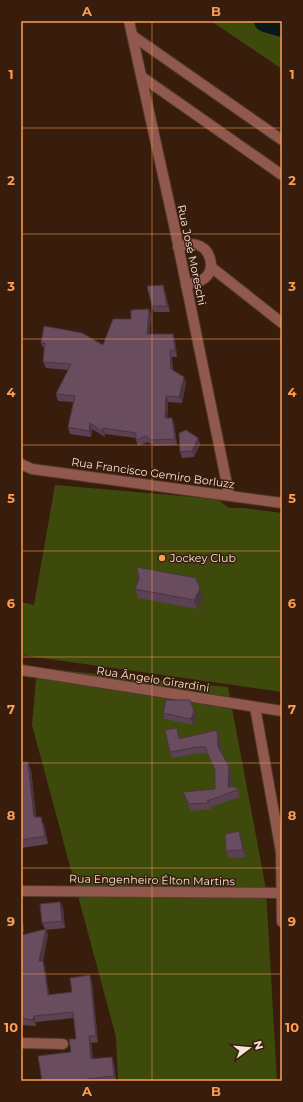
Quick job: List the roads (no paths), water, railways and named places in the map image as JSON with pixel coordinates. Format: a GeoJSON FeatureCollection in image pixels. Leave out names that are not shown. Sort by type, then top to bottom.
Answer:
{"type":"FeatureCollection","features":[{"type":"Feature","properties":{"kind":"street","name":"Rua José Moreschi"},"geometry":{"type":"LineString","coordinates":[[129,21],[229,494]]}},
{"type":"Feature","properties":{"kind":"street"},"geometry":{"type":"LineString","coordinates":[[132,36],[282,140]]}},
{"type":"Feature","properties":{"kind":"street"},"geometry":{"type":"LineString","coordinates":[[142,78],[282,175]]}},
{"type":"Feature","properties":{"kind":"street"},"geometry":{"type":"LineString","coordinates":[[178,247],[189,244],[202,247],[210,257],[211,267],[208,276],[186,285]]}},
{"type":"Feature","properties":{"kind":"street"},"geometry":{"type":"LineString","coordinates":[[211,267],[282,323]]}},
{"type":"Feature","properties":{"kind":"street","name":"Rua Francisco Gemiro Borluzz"},"geometry":{"type":"LineString","coordinates":[[21,464],[32,469],[229,494],[282,503]]}},
{"type":"Feature","properties":{"kind":"street","name":"Rua Ângelo Girardini"},"geometry":{"type":"LineString","coordinates":[[21,670],[282,711]]}},
{"type":"Feature","properties":{"kind":"street"},"geometry":{"type":"LineString","coordinates":[[255,707],[281,852],[282,922]]}},
{"type":"Feature","properties":{"kind":"street","name":"Rua Engenheiro Élton Martins"},"geometry":{"type":"LineString","coordinates":[[21,891],[281,893]]}},
{"type":"Feature","properties":{"kind":"street"},"geometry":{"type":"LineString","coordinates":[[21,1043],[63,1044]]}},
{"type":"Feature","properties":{"kind":"waterway"},"geometry":{"type":"LineString","coordinates":[[265,21],[282,26]]}},
{"type":"Feature","properties":{"kind":"place","name":"Jockey Club"},"geometry":{"type":"Point","coordinates":[162,558]}}]}
